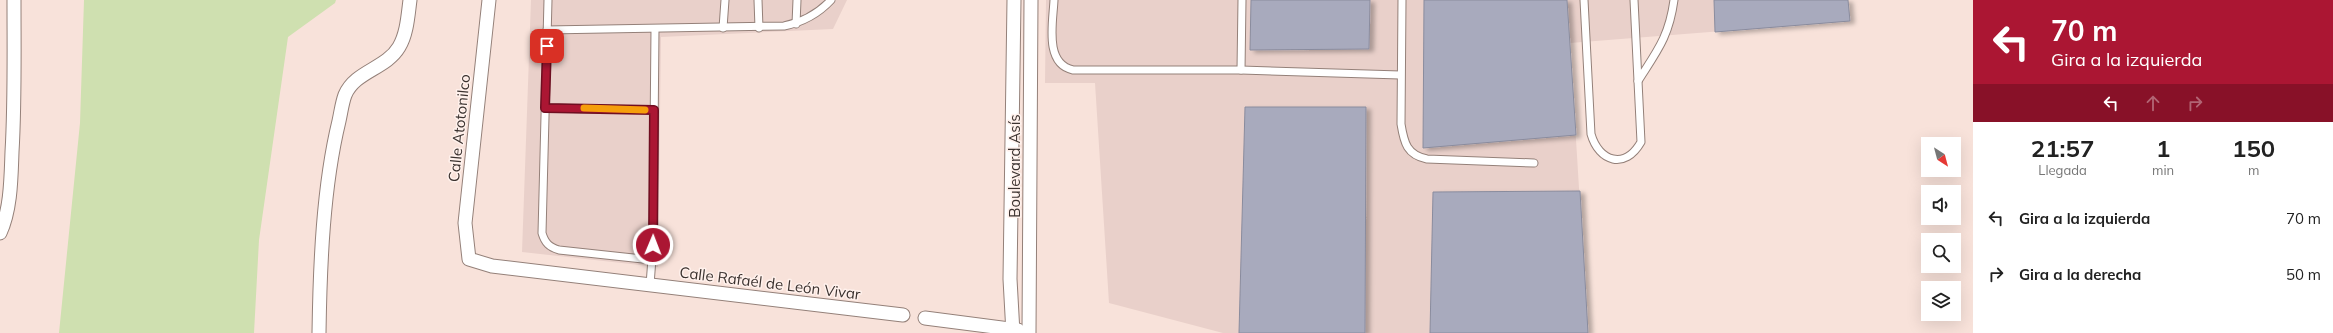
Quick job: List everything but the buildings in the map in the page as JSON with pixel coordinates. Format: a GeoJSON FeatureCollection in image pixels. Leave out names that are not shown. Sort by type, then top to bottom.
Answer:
{"type":"FeatureCollection","features":[{"type":"Feature","properties":{"kind":"street"},"geometry":{"type":"LineString","coordinates":[[0,233],[3,226],[10,186],[14,107],[14,0]]}},
{"type":"Feature","properties":{"kind":"street"},"geometry":{"type":"LineString","coordinates":[[319,333],[320,287],[331,160],[341,108],[345,94],[353,82],[391,57],[399,47],[408,20],[410,0]]}},
{"type":"Feature","properties":{"kind":"street","name":"Calle Atotonilco"},"geometry":{"type":"LineString","coordinates":[[469,259],[465,223],[490,0]]}},
{"type":"Feature","properties":{"kind":"street","name":"Boulevard Asís"},"geometry":{"type":"LineString","coordinates":[[1012,331],[1011,188],[1014,0]]}},
{"type":"Feature","properties":{"kind":"street","name":"Boulevard Asís"},"geometry":{"type":"LineString","coordinates":[[1030,332],[1032,0]]}},
{"type":"Feature","properties":{"kind":"street"},"geometry":{"type":"LineString","coordinates":[[1013,76],[1031,75]]}},
{"type":"Feature","properties":{"kind":"street"},"geometry":{"type":"LineString","coordinates":[[1011,188],[1030,187]]}},
{"type":"Feature","properties":{"kind":"street","name":"Calle Rafaél de León Vivar"},"geometry":{"type":"LineString","coordinates":[[469,259],[492,266],[903,315]]}},
{"type":"Feature","properties":{"kind":"street"},"geometry":{"type":"LineString","coordinates":[[925,318],[1012,331],[1030,332]]}},
{"type":"Feature","properties":{"kind":"lane"},"geometry":{"type":"LineString","coordinates":[[548,0],[542,232],[548,244],[559,250],[652,260]]}},
{"type":"Feature","properties":{"kind":"lane"},"geometry":{"type":"LineString","coordinates":[[723,28],[725,0]]}},
{"type":"Feature","properties":{"kind":"lane"},"geometry":{"type":"LineString","coordinates":[[758,0],[759,28]]}},
{"type":"Feature","properties":{"kind":"lane"},"geometry":{"type":"LineString","coordinates":[[796,24],[797,0]]}},
{"type":"Feature","properties":{"kind":"lane"},"geometry":{"type":"LineString","coordinates":[[548,30],[759,28],[796,24],[821,11],[831,0]]}},
{"type":"Feature","properties":{"kind":"lane"},"geometry":{"type":"LineString","coordinates":[[1054,0],[1054,52],[1059,64],[1065,68],[1073,70],[1241,70],[1400,75]]}},
{"type":"Feature","properties":{"kind":"lane"},"geometry":{"type":"LineString","coordinates":[[1241,70],[1242,0]]}},
{"type":"Feature","properties":{"kind":"lane"},"geometry":{"type":"LineString","coordinates":[[1402,0],[1400,75],[1401,124],[1404,140],[1409,151],[1416,157],[1444,161],[1534,163]]}},
{"type":"Feature","properties":{"kind":"lane"},"geometry":{"type":"LineString","coordinates":[[1584,0],[1591,134],[1594,146],[1600,153],[1608,158],[1618,160],[1636,151],[1641,142],[1634,0]]}},
{"type":"Feature","properties":{"kind":"lane"},"geometry":{"type":"LineString","coordinates":[[1638,81],[1661,46],[1671,24],[1674,0]]}},
{"type":"Feature","properties":{"kind":"lane"},"geometry":{"type":"LineString","coordinates":[[650,285],[652,260],[655,29]]}},
{"type":"Feature","properties":{"kind":"lane"},"geometry":{"type":"LineString","coordinates":[[545,108],[654,110]]}},
{"type":"Feature","properties":{"kind":"shaded area"},"geometry":{"type":"Polygon","coordinates":[[[531,0],[847,0],[833,29],[661,37],[658,267],[522,252],[531,0]]]}},
{"type":"Feature","properties":{"kind":"shaded area"},"geometry":{"type":"Polygon","coordinates":[[[1046,0],[1848,0],[1850,21],[1570,43],[1588,333],[1223,333],[1109,303],[1095,83],[1045,83],[1046,0]]]}},
{"type":"Feature","properties":{"kind":"green space"},"geometry":{"type":"Polygon","coordinates":[[[84,0],[336,0],[335,3],[288,37],[259,240],[254,333],[59,333],[80,123],[84,0]]]}},
{"type":"Feature","properties":{"kind":"slow traffic"},"geometry":{"type":"LineString","coordinates":[[584,108],[645,110]]}},
{"type":"Feature","properties":{"kind":"route"},"geometry":{"type":"LineString","coordinates":[[547,46],[545,108],[654,110],[653,245]]}}]}
